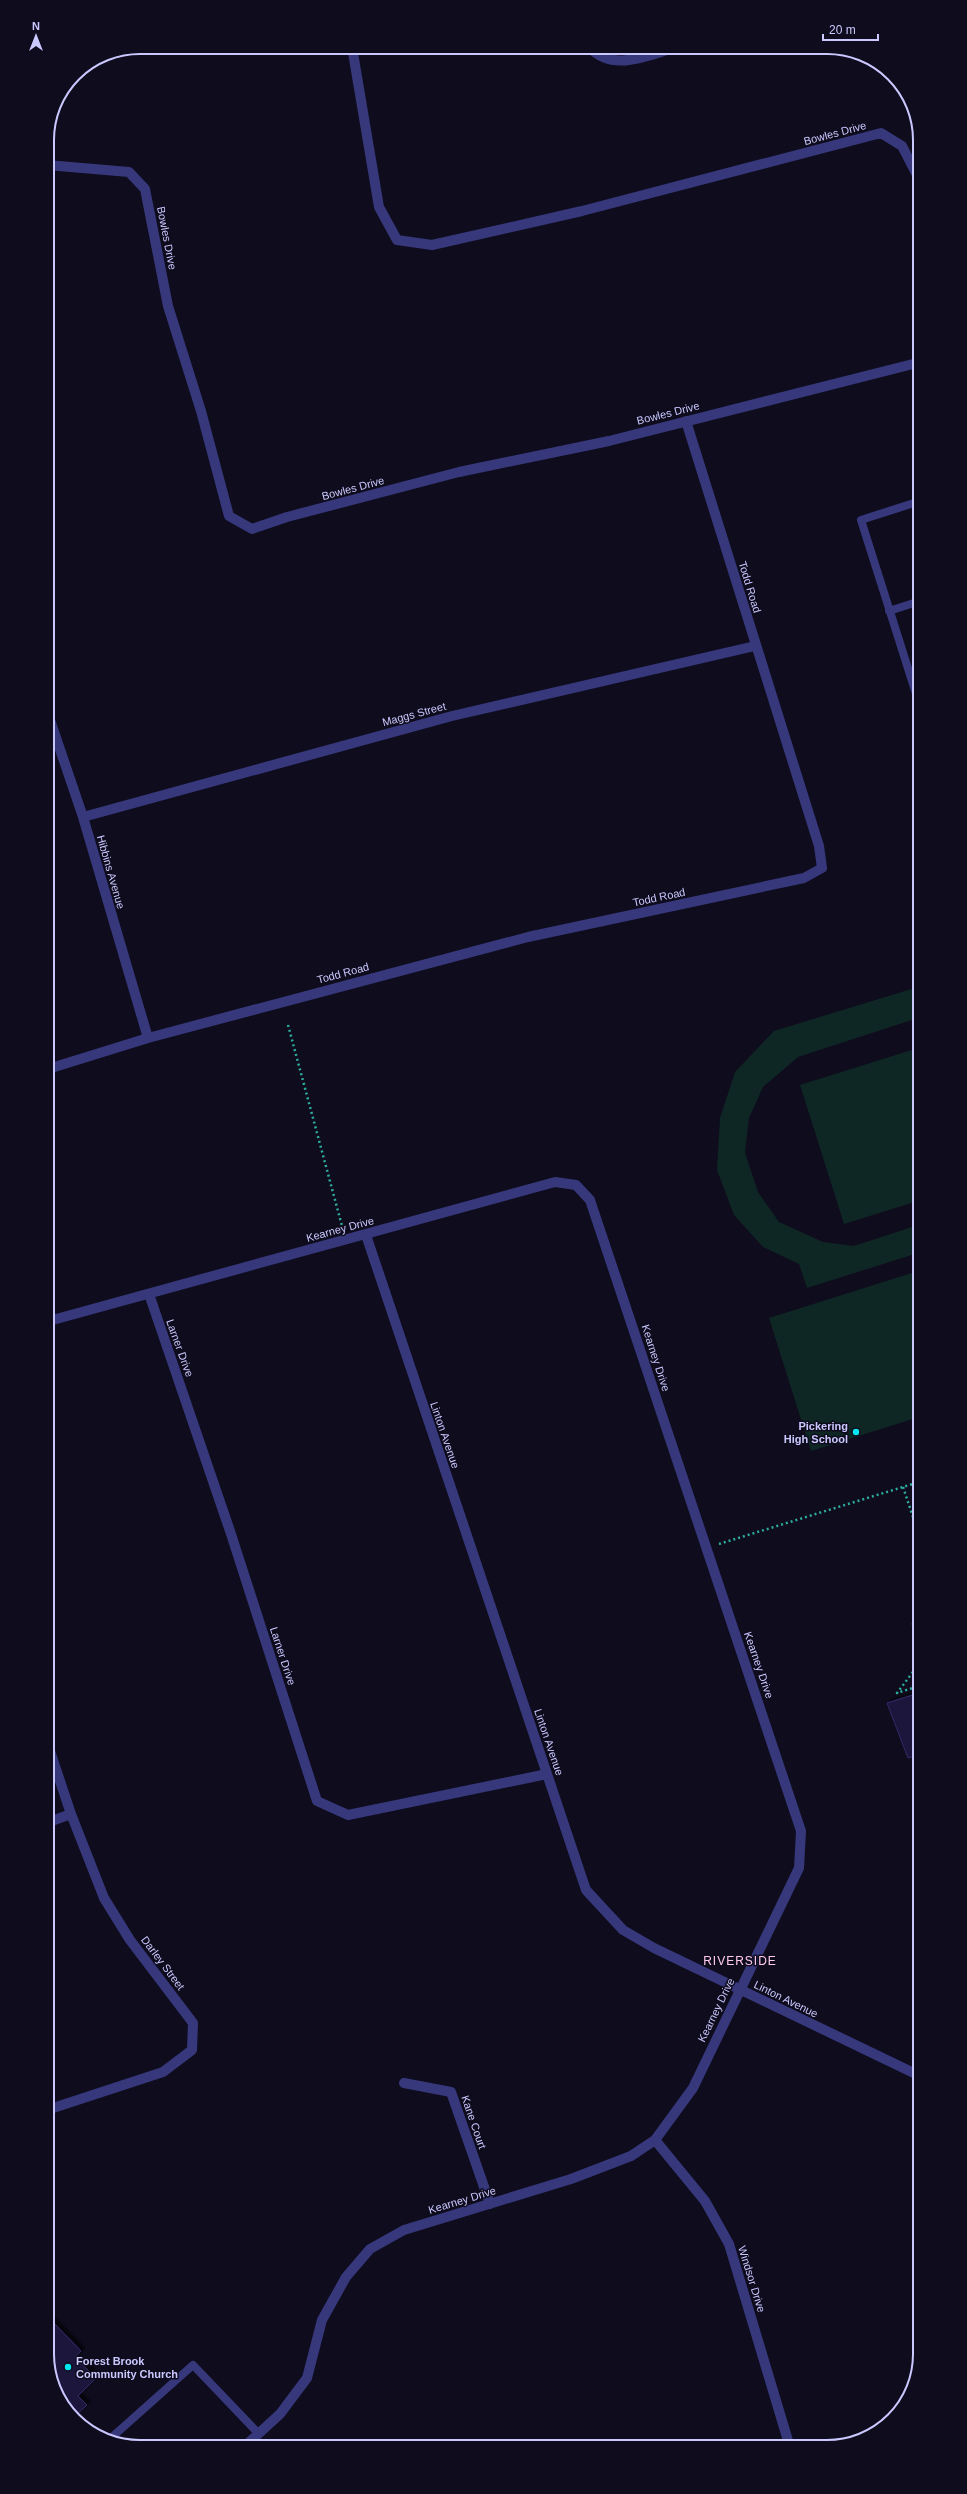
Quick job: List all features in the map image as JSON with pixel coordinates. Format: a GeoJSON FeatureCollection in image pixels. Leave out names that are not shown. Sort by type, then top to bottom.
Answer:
{"type":"FeatureCollection","features":[{"type":"Feature","properties":{"kind":"street","name":"Bowles Drive"},"geometry":{"type":"LineString","coordinates":[[353,54],[379,207],[397,240],[432,245],[582,211],[881,133],[902,146],[913,168]]}},
{"type":"Feature","properties":{"kind":"street"},"geometry":{"type":"LineString","coordinates":[[596,54],[599,57],[617,62],[650,54]]}},
{"type":"Feature","properties":{"kind":"street","name":"Bowles Drive"},"geometry":{"type":"LineString","coordinates":[[54,166],[129,172],[145,189],[168,306],[201,411],[229,516],[252,529],[287,517],[459,472],[609,441],[913,364]]}},
{"type":"Feature","properties":{"kind":"street","name":"Todd Road"},"geometry":{"type":"LineString","coordinates":[[54,1067],[148,1038],[528,937],[804,878],[822,868],[819,846],[686,421]]}},
{"type":"Feature","properties":{"kind":"street","name":"Maggs Street"},"geometry":{"type":"LineString","coordinates":[[83,817],[452,716],[756,646]]}},
{"type":"Feature","properties":{"kind":"street","name":"Hibbins Avenue"},"geometry":{"type":"LineString","coordinates":[[54,732],[83,817],[148,1038]]}},
{"type":"Feature","properties":{"kind":"street","name":"Kearney Drive"},"geometry":{"type":"LineString","coordinates":[[54,1320],[555,1182],[576,1186],[590,1200],[801,1831],[799,1868],[693,2088],[655,2140],[624,2158],[570,2179],[404,2230],[370,2249],[346,2277],[322,2320],[307,2378],[280,2414],[252,2440]]}},
{"type":"Feature","properties":{"kind":"street","name":"Linton Avenue"},"geometry":{"type":"LineString","coordinates":[[366,1235],[586,1890],[604,1912],[623,1930],[739,1990],[913,2073]]}},
{"type":"Feature","properties":{"kind":"street","name":"Larner Drive"},"geometry":{"type":"LineString","coordinates":[[149,1294],[229,1527],[318,1801],[348,1815],[547,1774]]}},
{"type":"Feature","properties":{"kind":"street","name":"Darley Street"},"geometry":{"type":"LineString","coordinates":[[54,1763],[71,1814],[104,1898],[130,1940],[193,2022],[192,2050],[163,2072],[54,2108]]}},
{"type":"Feature","properties":{"kind":"street"},"geometry":{"type":"LineString","coordinates":[[54,1820],[71,1814]]}},
{"type":"Feature","properties":{"kind":"street","name":"Kane Court"},"geometry":{"type":"LineString","coordinates":[[404,2083],[451,2092],[490,2204]]}},
{"type":"Feature","properties":{"kind":"street","name":"Windsor Drive"},"geometry":{"type":"LineString","coordinates":[[655,2140],[706,2201],[728,2244],[787,2440]]}},
{"type":"Feature","properties":{"kind":"lane"},"geometry":{"type":"LineString","coordinates":[[913,503],[861,520],[913,685]]}},
{"type":"Feature","properties":{"kind":"lane"},"geometry":{"type":"LineString","coordinates":[[889,611],[913,604]]}},
{"type":"Feature","properties":{"kind":"lane"},"geometry":{"type":"LineString","coordinates":[[114,2435],[193,2365],[259,2434]]}},
{"type":"Feature","properties":{"kind":"path"},"geometry":{"type":"LineString","coordinates":[[288,1025],[346,1240]]}},
{"type":"Feature","properties":{"kind":"path"},"geometry":{"type":"LineString","coordinates":[[706,1548],[913,1484]]}},
{"type":"Feature","properties":{"kind":"path"},"geometry":{"type":"LineString","coordinates":[[902,1487],[913,1518]]}},
{"type":"Feature","properties":{"kind":"path"},"geometry":{"type":"LineString","coordinates":[[913,1672],[898,1693],[913,1688]]}},
{"type":"Feature","properties":{"kind":"green space"},"geometry":{"type":"Polygon","coordinates":[[[913,989],[913,1020],[798,1057],[763,1087],[749,1118],[745,1153],[758,1192],[779,1222],[823,1242],[854,1246],[913,1227],[913,1255],[807,1288],[799,1264],[763,1247],[734,1215],[717,1170],[720,1118],[735,1072],[774,1031],[913,989]]]}},
{"type":"Feature","properties":{"kind":"green space"},"geometry":{"type":"Polygon","coordinates":[[[913,1050],[913,1203],[844,1224],[800,1085],[913,1050]]]}},
{"type":"Feature","properties":{"kind":"green space"},"geometry":{"type":"Polygon","coordinates":[[[913,1273],[913,1419],[811,1451],[769,1318],[913,1273]]]}},
{"type":"Feature","properties":{"kind":"building"},"geometry":{"type":"Polygon","coordinates":[[[913,1695],[913,1757],[908,1758],[887,1703],[913,1695]]]}},
{"type":"Feature","properties":{"kind":"building","name":"Forest Brook Community Church"},"geometry":{"type":"Polygon","coordinates":[[[54,2323],[81,2351],[75,2357],[96,2378],[78,2396],[87,2405],[78,2413],[68,2402],[63,2392],[57,2376],[55,2365],[54,2323]]]}},
{"type":"Feature","properties":{"kind":"place","name":"Pickering High School"},"geometry":{"type":"Point","coordinates":[856,1432]}},
{"type":"Feature","properties":{"kind":"place","name":"Forest Brook Community Church"},"geometry":{"type":"Point","coordinates":[68,2367]}},
{"type":"Feature","properties":{"kind":"district","name":"RIVERSIDE"},"geometry":{"type":"Point","coordinates":[740,1961]}}]}
